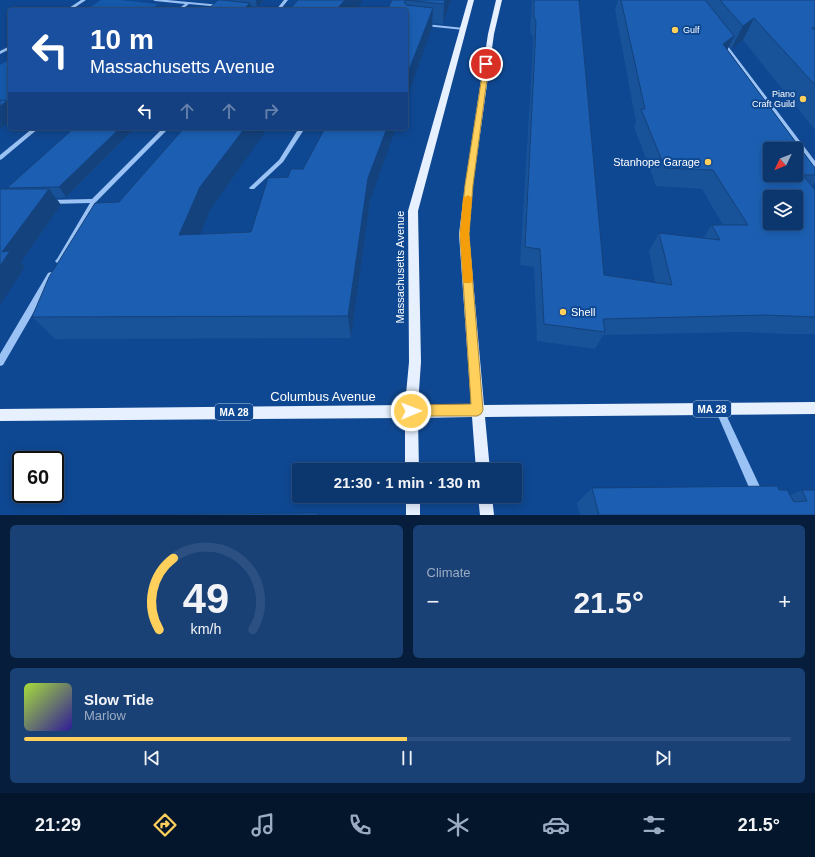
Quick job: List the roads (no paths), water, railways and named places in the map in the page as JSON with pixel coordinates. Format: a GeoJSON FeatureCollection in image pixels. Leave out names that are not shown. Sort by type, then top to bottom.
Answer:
{"type":"FeatureCollection","features":[{"type":"Feature","properties":{"kind":"main road","name":"Massachusetts Avenue"},"geometry":{"type":"LineString","coordinates":[[412,463],[411,411],[414,362],[413,211],[471,0]]}},
{"type":"Feature","properties":{"kind":"main road"},"geometry":{"type":"LineString","coordinates":[[482,463],[464,234],[469,185],[491,34],[499,0]]}},
{"type":"Feature","properties":{"kind":"main road","name":"Columbus Avenue"},"geometry":{"type":"LineString","coordinates":[[0,414],[815,408]]}},
{"type":"Feature","properties":{"kind":"main road"},"geometry":{"type":"LineString","coordinates":[[413,503],[413,515]]}},
{"type":"Feature","properties":{"kind":"main road"},"geometry":{"type":"LineString","coordinates":[[486,503],[487,515]]}},
{"type":"Feature","properties":{"kind":"street"},"geometry":{"type":"LineString","coordinates":[[71,8],[84,0]]}},
{"type":"Feature","properties":{"kind":"street"},"geometry":{"type":"LineString","coordinates":[[155,0],[227,7]]}},
{"type":"Feature","properties":{"kind":"street"},"geometry":{"type":"LineString","coordinates":[[280,8],[286,0]]}},
{"type":"Feature","properties":{"kind":"street"},"geometry":{"type":"LineString","coordinates":[[182,8],[188,3]]}},
{"type":"Feature","properties":{"kind":"street"},"geometry":{"type":"LineString","coordinates":[[235,7],[245,8]]}},
{"type":"Feature","properties":{"kind":"street"},"geometry":{"type":"LineString","coordinates":[[408,23],[464,29]]}},
{"type":"Feature","properties":{"kind":"street"},"geometry":{"type":"LineString","coordinates":[[718,36],[815,164]]}},
{"type":"Feature","properties":{"kind":"street"},"geometry":{"type":"LineString","coordinates":[[0,158],[34,130]]}},
{"type":"Feature","properties":{"kind":"street"},"geometry":{"type":"LineString","coordinates":[[0,362],[94,201],[164,130]]}},
{"type":"Feature","properties":{"kind":"street"},"geometry":{"type":"LineString","coordinates":[[252,188],[281,161],[301,130]]}},
{"type":"Feature","properties":{"kind":"street"},"geometry":{"type":"LineString","coordinates":[[44,202],[94,201]]}},
{"type":"Feature","properties":{"kind":"street"},"geometry":{"type":"LineString","coordinates":[[720,409],[762,504]]}},
{"type":"Feature","properties":{"kind":"place","name":"Gulf"},"geometry":{"type":"Point","coordinates":[675,30]}},
{"type":"Feature","properties":{"kind":"place","name":"Piano Craft Guild"},"geometry":{"type":"Point","coordinates":[803,99]}},
{"type":"Feature","properties":{"kind":"place","name":"Stanhope Garage"},"geometry":{"type":"Point","coordinates":[708,162]}},
{"type":"Feature","properties":{"kind":"place","name":"Shell"},"geometry":{"type":"Point","coordinates":[563,312]}}]}
